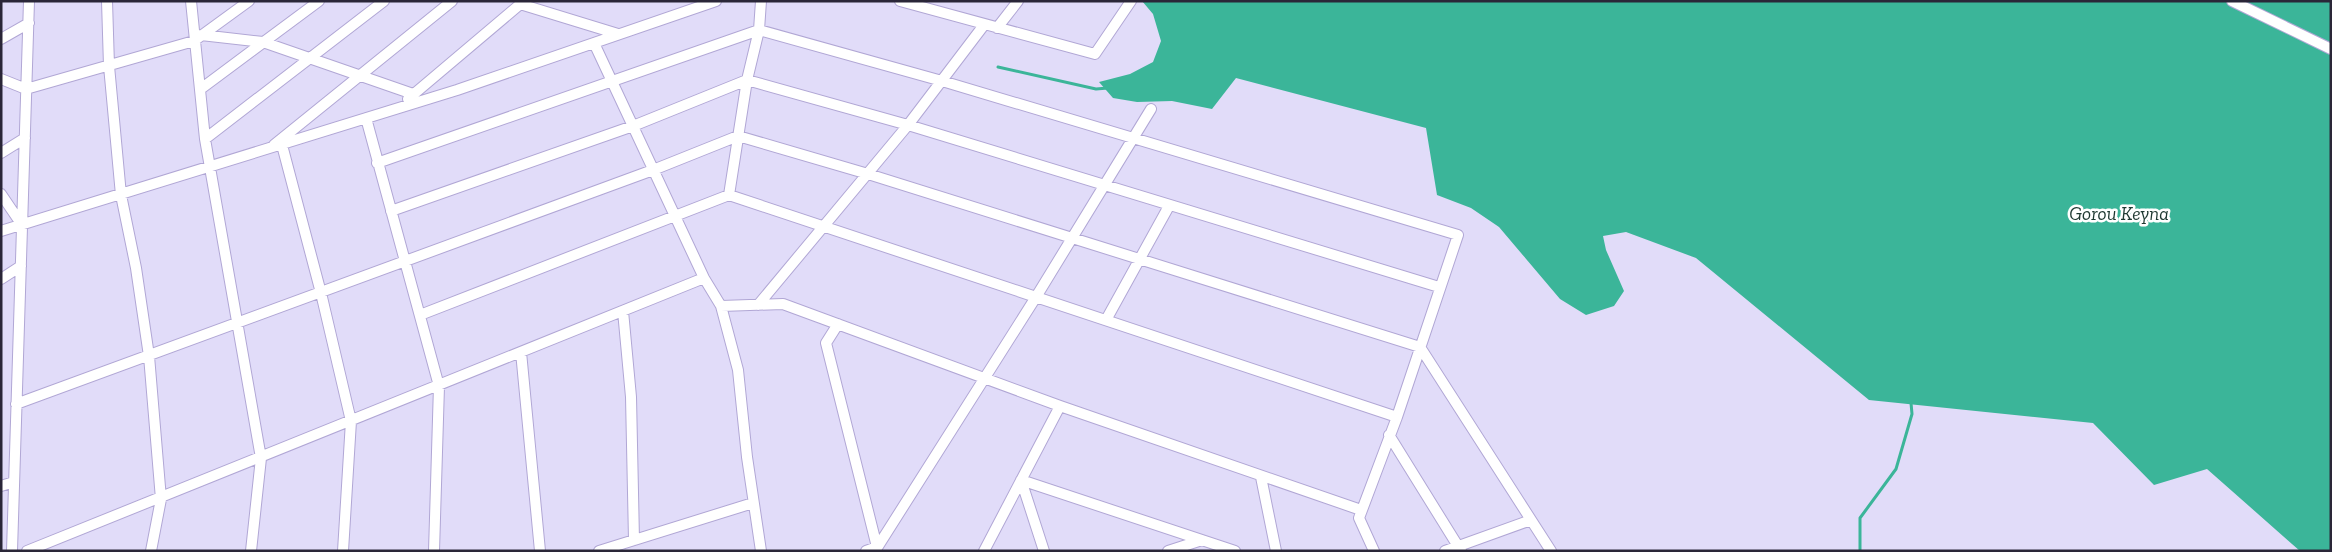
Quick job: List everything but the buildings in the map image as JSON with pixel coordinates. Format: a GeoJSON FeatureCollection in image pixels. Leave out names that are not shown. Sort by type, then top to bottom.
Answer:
{"type":"FeatureCollection","features":[{"type":"Feature","properties":{"kind":"street"},"geometry":{"type":"LineString","coordinates":[[12,551],[29,1]]}},
{"type":"Feature","properties":{"kind":"street"},"geometry":{"type":"LineString","coordinates":[[108,1],[109,66],[121,195],[136,268],[148,356],[160,498],[151,551]]}},
{"type":"Feature","properties":{"kind":"street"},"geometry":{"type":"LineString","coordinates":[[191,1],[198,38],[210,166],[261,458],[251,551]]}},
{"type":"Feature","properties":{"kind":"street"},"geometry":{"type":"LineString","coordinates":[[1,79],[26,89],[109,66],[198,38],[249,1]]}},
{"type":"Feature","properties":{"kind":"street"},"geometry":{"type":"LineString","coordinates":[[202,88],[319,1]]}},
{"type":"Feature","properties":{"kind":"street"},"geometry":{"type":"LineString","coordinates":[[206,139],[384,1]]}},
{"type":"Feature","properties":{"kind":"street"},"geometry":{"type":"LineString","coordinates":[[270,149],[452,1]]}},
{"type":"Feature","properties":{"kind":"street"},"geometry":{"type":"LineString","coordinates":[[687,1],[703,6]]}},
{"type":"Feature","properties":{"kind":"street"},"geometry":{"type":"LineString","coordinates":[[1,231],[458,90],[716,1]]}},
{"type":"Feature","properties":{"kind":"street"},"geometry":{"type":"LineString","coordinates":[[729,195],[747,80],[759,30],[761,1]]}},
{"type":"Feature","properties":{"kind":"street"},"geometry":{"type":"LineString","coordinates":[[900,1],[1094,54],[1131,1]]}},
{"type":"Feature","properties":{"kind":"street"},"geometry":{"type":"LineString","coordinates":[[927,9],[933,1]]}},
{"type":"Feature","properties":{"kind":"street"},"geometry":{"type":"LineString","coordinates":[[997,28],[1018,1]]}},
{"type":"Feature","properties":{"kind":"street"},"geometry":{"type":"LineString","coordinates":[[2232,1],[2331,49]]}},
{"type":"Feature","properties":{"kind":"street"},"geometry":{"type":"LineString","coordinates":[[397,108],[522,3],[618,34]]}},
{"type":"Feature","properties":{"kind":"street"},"geometry":{"type":"LineString","coordinates":[[1,40],[29,23]]}},
{"type":"Feature","properties":{"kind":"street"},"geometry":{"type":"LineString","coordinates":[[758,305],[825,227],[908,125],[984,25]]}},
{"type":"Feature","properties":{"kind":"street"},"geometry":{"type":"LineString","coordinates":[[378,163],[759,30],[942,81],[1458,235],[1397,417],[1361,510],[1359,518],[1374,551]]}},
{"type":"Feature","properties":{"kind":"street"},"geometry":{"type":"LineString","coordinates":[[198,38],[263,42],[413,94]]}},
{"type":"Feature","properties":{"kind":"street"},"geometry":{"type":"LineString","coordinates":[[594,42],[704,278],[720,306],[738,370],[754,503],[762,551]]}},
{"type":"Feature","properties":{"kind":"street"},"geometry":{"type":"LineString","coordinates":[[391,211],[633,126],[747,80],[908,125],[1439,287]]}},
{"type":"Feature","properties":{"kind":"street"},"geometry":{"type":"LineString","coordinates":[[873,549],[1036,297],[1151,109]]}},
{"type":"Feature","properties":{"kind":"street"},"geometry":{"type":"LineString","coordinates":[[366,118],[439,386],[434,551]]}},
{"type":"Feature","properties":{"kind":"street"},"geometry":{"type":"LineString","coordinates":[[16,404],[653,170],[738,136],[868,174],[1420,347],[1551,551]]}},
{"type":"Feature","properties":{"kind":"street"},"geometry":{"type":"LineString","coordinates":[[1,152],[25,138]]}},
{"type":"Feature","properties":{"kind":"street"},"geometry":{"type":"LineString","coordinates":[[282,145],[321,293],[351,421],[344,551]]}},
{"type":"Feature","properties":{"kind":"street"},"geometry":{"type":"LineString","coordinates":[[1,194],[22,225]]}},
{"type":"Feature","properties":{"kind":"street"},"geometry":{"type":"LineString","coordinates":[[420,315],[729,195],[1397,417]]}},
{"type":"Feature","properties":{"kind":"street"},"geometry":{"type":"LineString","coordinates":[[1106,320],[1169,206]]}},
{"type":"Feature","properties":{"kind":"street"},"geometry":{"type":"LineString","coordinates":[[1,279],[21,266]]}},
{"type":"Feature","properties":{"kind":"street"},"geometry":{"type":"LineString","coordinates":[[27,551],[704,278]]}},
{"type":"Feature","properties":{"kind":"street"},"geometry":{"type":"LineString","coordinates":[[720,306],[783,304],[1060,406],[1361,510]]}},
{"type":"Feature","properties":{"kind":"street"},"geometry":{"type":"LineString","coordinates":[[623,311],[631,397],[634,540]]}},
{"type":"Feature","properties":{"kind":"street"},"geometry":{"type":"LineString","coordinates":[[838,324],[826,343],[873,549]]}},
{"type":"Feature","properties":{"kind":"street"},"geometry":{"type":"LineString","coordinates":[[521,352],[540,551]]}},
{"type":"Feature","properties":{"kind":"street"},"geometry":{"type":"LineString","coordinates":[[984,551],[1060,406]]}},
{"type":"Feature","properties":{"kind":"street"},"geometry":{"type":"LineString","coordinates":[[1389,435],[1460,549]]}},
{"type":"Feature","properties":{"kind":"street"},"geometry":{"type":"LineString","coordinates":[[1261,477],[1276,551]]}},
{"type":"Feature","properties":{"kind":"street"},"geometry":{"type":"LineString","coordinates":[[1021,480],[1234,551]]}},
{"type":"Feature","properties":{"kind":"street"},"geometry":{"type":"LineString","coordinates":[[1021,480],[1044,551]]}},
{"type":"Feature","properties":{"kind":"street"},"geometry":{"type":"LineString","coordinates":[[1,486],[14,482]]}},
{"type":"Feature","properties":{"kind":"street"},"geometry":{"type":"LineString","coordinates":[[599,551],[754,503]]}},
{"type":"Feature","properties":{"kind":"street"},"geometry":{"type":"LineString","coordinates":[[1445,551],[1460,549],[1531,520]]}},
{"type":"Feature","properties":{"kind":"street"},"geometry":{"type":"LineString","coordinates":[[1168,551],[1202,540]]}},
{"type":"Feature","properties":{"kind":"water","name":"Gorou Keyna"},"geometry":{"type":"Polygon","coordinates":[[[1142,1],[2331,1],[2331,551],[2300,551],[2207,469],[2154,485],[2093,423],[1869,400],[1696,258],[1626,232],[1603,236],[1606,250],[1624,291],[1614,306],[1586,315],[1560,299],[1499,227],[1471,208],[1437,195],[1426,128],[1236,78],[1212,109],[1172,101],[1137,102],[1113,98],[1099,82],[1130,74],[1153,62],[1161,41],[1153,14],[1142,1]]]}},
{"type":"Feature","properties":{"kind":"waterway"},"geometry":{"type":"LineString","coordinates":[[998,67],[1096,89],[1108,88]]}},
{"type":"Feature","properties":{"kind":"waterway"},"geometry":{"type":"LineString","coordinates":[[1860,551],[1860,518],[1896,469],[1912,414],[1911,403]]}}]}
